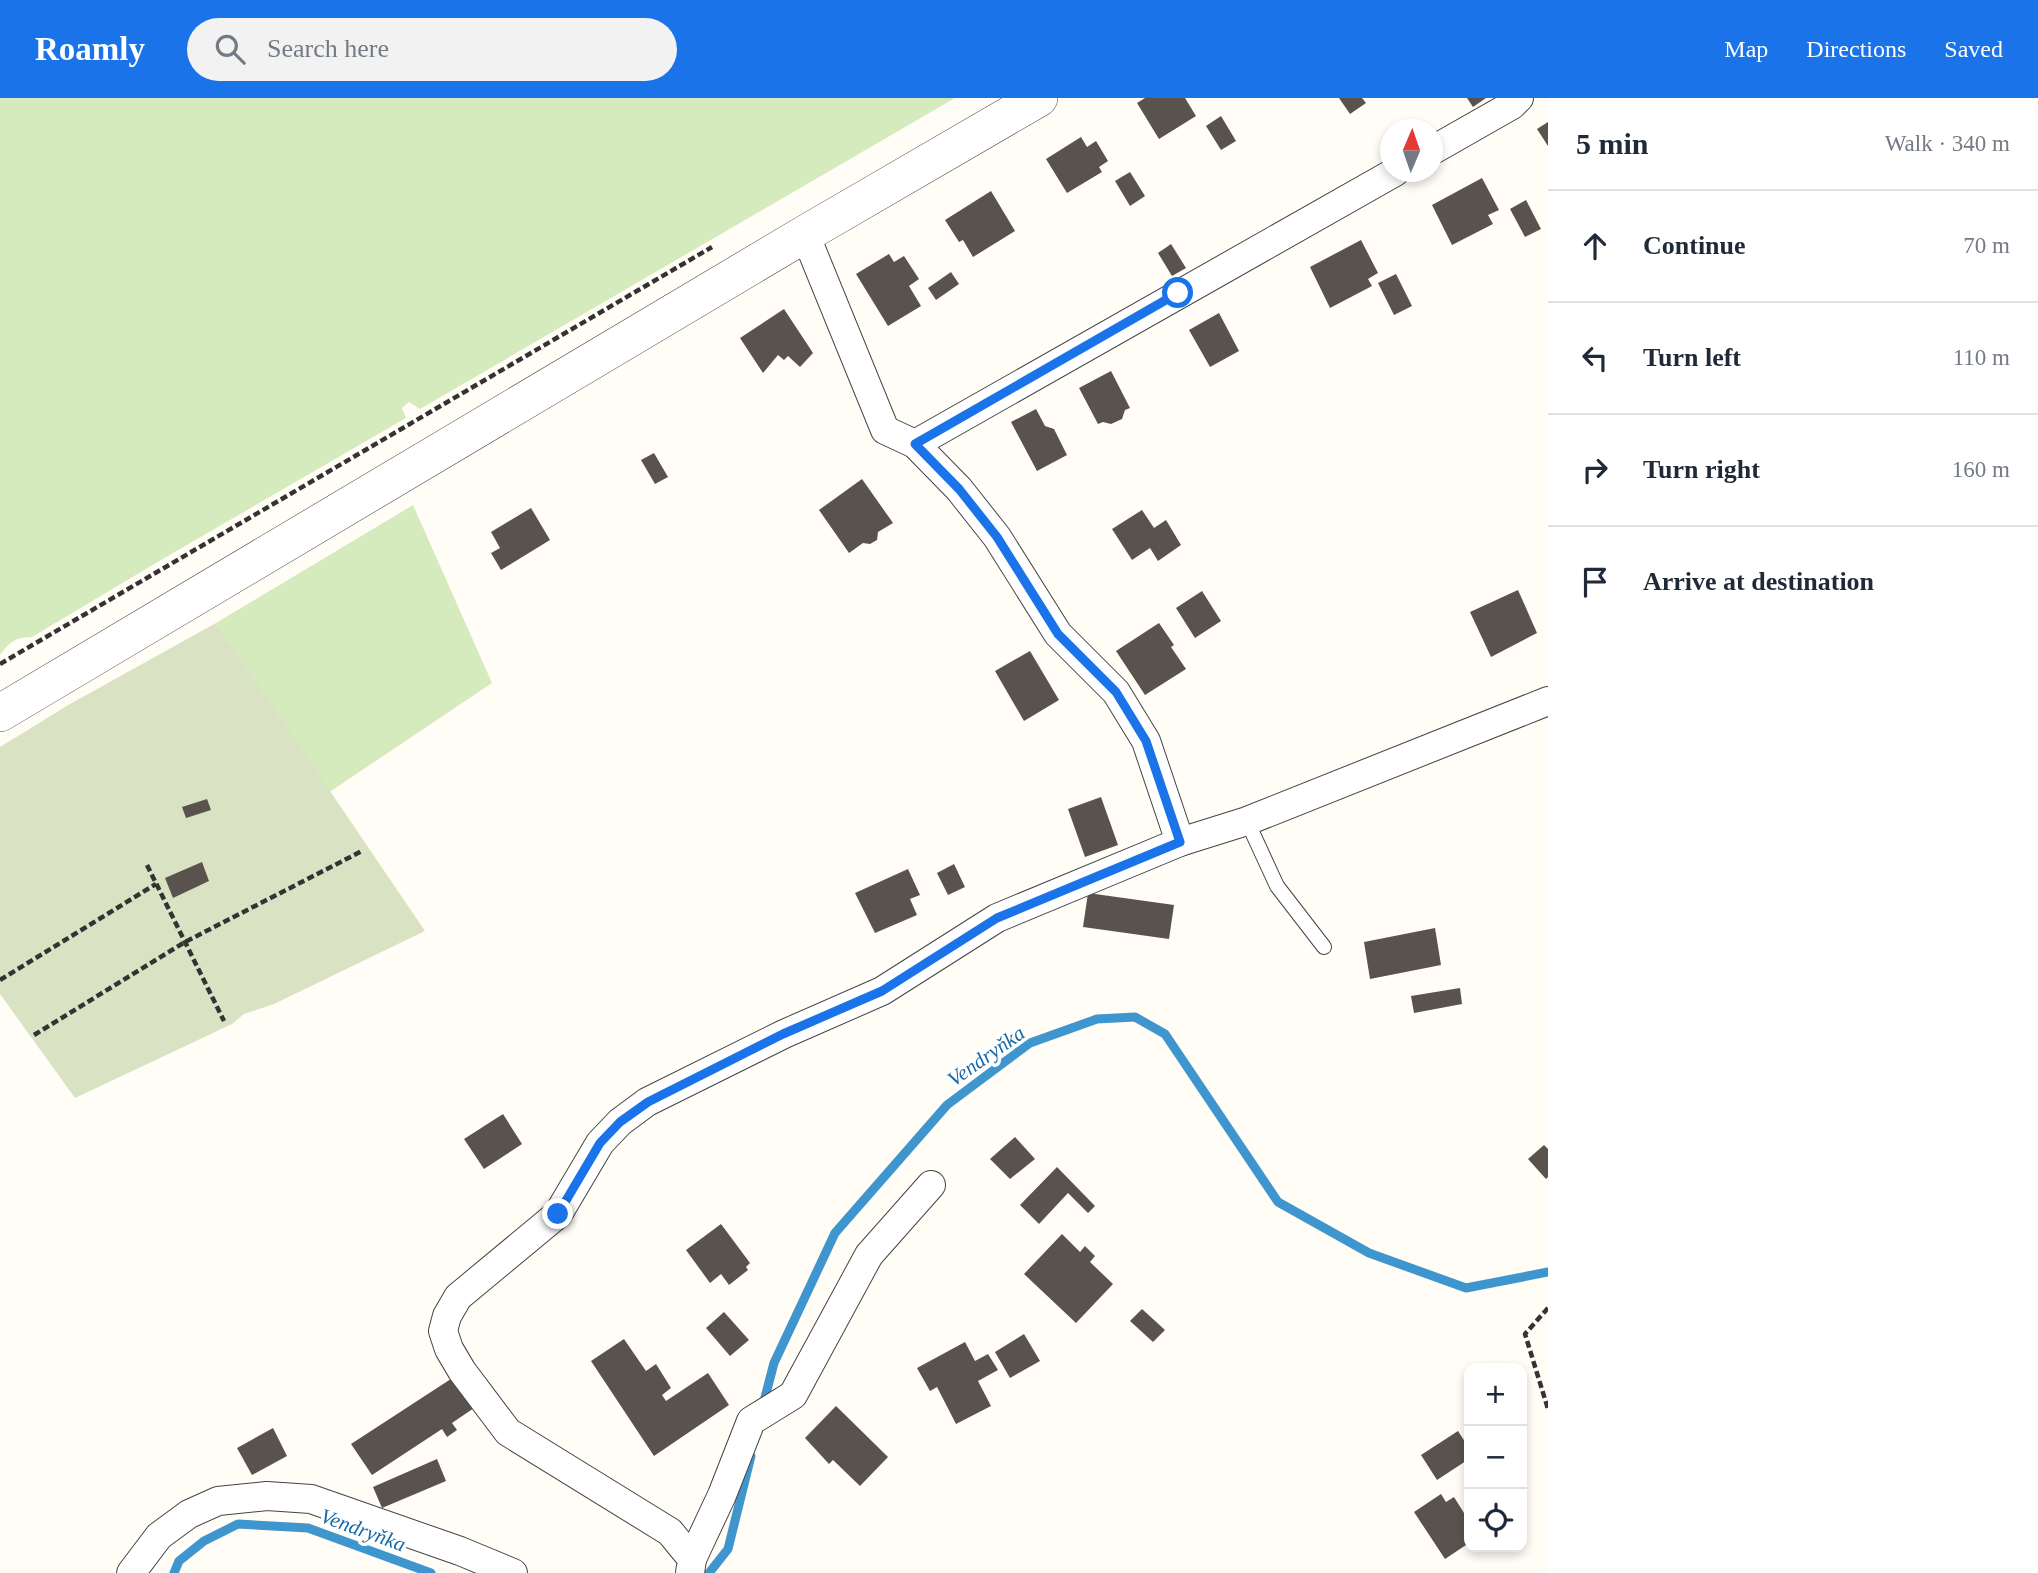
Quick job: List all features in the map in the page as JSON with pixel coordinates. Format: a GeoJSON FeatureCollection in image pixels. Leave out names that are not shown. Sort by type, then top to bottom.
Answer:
{"type":"FeatureCollection","features":[{"type":"Feature","properties":{"kind":"street"},"geometry":{"type":"LineString","coordinates":[[0,713],[805,234],[1039,98]]}},
{"type":"Feature","properties":{"kind":"street"},"geometry":{"type":"LineString","coordinates":[[1443,144],[1512,105],[1519,98]]}},
{"type":"Feature","properties":{"kind":"street"},"geometry":{"type":"LineString","coordinates":[[915,444],[1380,180]]}},
{"type":"Feature","properties":{"kind":"street"},"geometry":{"type":"LineString","coordinates":[[805,234],[885,430],[915,444],[959,489],[997,537],[1058,634],[1116,692],[1146,741],[1180,842]]}},
{"type":"Feature","properties":{"kind":"street"},"geometry":{"type":"LineString","coordinates":[[691,1566],[670,1532],[509,1432],[462,1371],[449,1349],[443,1331],[447,1316],[458,1297],[558,1214],[600,1143],[620,1122],[648,1102],[783,1034],[882,991],[997,918],[1180,842],[1247,821],[1548,701]]}},
{"type":"Feature","properties":{"kind":"street"},"geometry":{"type":"LineString","coordinates":[[691,1566],[751,1421],[793,1395],[869,1255],[931,1185]]}},
{"type":"Feature","properties":{"kind":"street"},"geometry":{"type":"LineString","coordinates":[[131,1573],[159,1536],[189,1514],[218,1501],[267,1496],[311,1499],[460,1551],[513,1573]]}},
{"type":"Feature","properties":{"kind":"lane"},"geometry":{"type":"LineString","coordinates":[[1247,821],[1277,886],[1324,947]]}},
{"type":"Feature","properties":{"kind":"path"},"geometry":{"type":"LineString","coordinates":[[0,664],[716,244]]}},
{"type":"Feature","properties":{"kind":"path"},"geometry":{"type":"LineString","coordinates":[[34,1035],[185,942],[362,851]]}},
{"type":"Feature","properties":{"kind":"path"},"geometry":{"type":"LineString","coordinates":[[147,864],[224,1021]]}},
{"type":"Feature","properties":{"kind":"path"},"geometry":{"type":"LineString","coordinates":[[0,980],[156,884]]}},
{"type":"Feature","properties":{"kind":"path"},"geometry":{"type":"LineString","coordinates":[[1548,1308],[1525,1334],[1548,1409]]}},
{"type":"Feature","properties":{"kind":"green space"},"geometry":{"type":"Polygon","coordinates":[[[0,98],[955,98],[420,409],[409,402],[402,408],[406,418],[32,637],[13,641],[0,655],[0,98]]]}},
{"type":"Feature","properties":{"kind":"green space"},"geometry":{"type":"Polygon","coordinates":[[[413,505],[492,683],[328,793],[216,623],[413,505]]]}},
{"type":"Feature","properties":{"kind":"green space"},"geometry":{"type":"Polygon","coordinates":[[[216,623],[425,931],[274,1004],[244,1014],[232,1024],[75,1098],[0,994],[0,747],[70,704],[216,623]]]}},
{"type":"Feature","properties":{"kind":"building"},"geometry":{"type":"Polygon","coordinates":[[[1145,98],[1185,98],[1196,116],[1159,139],[1137,103],[1145,98]]]}},
{"type":"Feature","properties":{"kind":"building"},"geometry":{"type":"Polygon","coordinates":[[[1339,98],[1362,98],[1366,103],[1350,114],[1339,98]]]}},
{"type":"Feature","properties":{"kind":"building"},"geometry":{"type":"Polygon","coordinates":[[[1467,98],[1486,98],[1473,107],[1467,98]]]}},
{"type":"Feature","properties":{"kind":"building"},"geometry":{"type":"Polygon","coordinates":[[[1221,116],[1236,141],[1221,150],[1206,126],[1221,116]]]}},
{"type":"Feature","properties":{"kind":"building"},"geometry":{"type":"Polygon","coordinates":[[[1548,122],[1548,146],[1537,129],[1548,122]]]}},
{"type":"Feature","properties":{"kind":"building"},"geometry":{"type":"Polygon","coordinates":[[[1081,137],[1087,147],[1096,141],[1108,161],[1099,167],[1102,172],[1067,193],[1046,159],[1081,137]]]}},
{"type":"Feature","properties":{"kind":"building"},"geometry":{"type":"Polygon","coordinates":[[[1130,172],[1145,196],[1130,206],[1115,181],[1130,172]]]}},
{"type":"Feature","properties":{"kind":"building"},"geometry":{"type":"Polygon","coordinates":[[[1482,178],[1499,210],[1488,215],[1493,224],[1452,245],[1432,205],[1482,178]]]}},
{"type":"Feature","properties":{"kind":"building"},"geometry":{"type":"Polygon","coordinates":[[[991,191],[1015,231],[973,257],[963,240],[959,242],[945,220],[991,191]]]}},
{"type":"Feature","properties":{"kind":"building"},"geometry":{"type":"Polygon","coordinates":[[[1526,200],[1541,229],[1525,237],[1510,209],[1526,200]]]}},
{"type":"Feature","properties":{"kind":"building"},"geometry":{"type":"Polygon","coordinates":[[[1361,240],[1378,273],[1368,279],[1372,286],[1330,308],[1310,267],[1361,240]]]}},
{"type":"Feature","properties":{"kind":"building"},"geometry":{"type":"Polygon","coordinates":[[[1171,244],[1186,268],[1172,276],[1158,253],[1171,244]]]}},
{"type":"Feature","properties":{"kind":"building"},"geometry":{"type":"Polygon","coordinates":[[[889,254],[894,262],[904,256],[919,279],[909,286],[921,306],[888,326],[856,274],[889,254]]]}},
{"type":"Feature","properties":{"kind":"building"},"geometry":{"type":"Polygon","coordinates":[[[951,272],[959,284],[936,300],[928,288],[951,272]]]}},
{"type":"Feature","properties":{"kind":"building"},"geometry":{"type":"Polygon","coordinates":[[[1396,274],[1412,306],[1394,315],[1378,283],[1396,274]]]}},
{"type":"Feature","properties":{"kind":"building"},"geometry":{"type":"Polygon","coordinates":[[[784,309],[813,353],[800,367],[788,356],[784,360],[778,355],[763,373],[740,338],[784,309]]]}},
{"type":"Feature","properties":{"kind":"building"},"geometry":{"type":"Polygon","coordinates":[[[1219,313],[1239,351],[1210,367],[1189,330],[1219,313]]]}},
{"type":"Feature","properties":{"kind":"building"},"geometry":{"type":"Polygon","coordinates":[[[1111,371],[1130,408],[1125,410],[1122,419],[1111,424],[1098,424],[1079,388],[1111,371]]]}},
{"type":"Feature","properties":{"kind":"building"},"geometry":{"type":"Polygon","coordinates":[[[1036,409],[1045,426],[1054,429],[1067,455],[1037,471],[1011,422],[1036,409]]]}},
{"type":"Feature","properties":{"kind":"building"},"geometry":{"type":"Polygon","coordinates":[[[654,453],[668,477],[655,484],[641,460],[654,453]]]}},
{"type":"Feature","properties":{"kind":"building"},"geometry":{"type":"Polygon","coordinates":[[[862,479],[893,523],[878,532],[877,540],[870,544],[863,543],[849,553],[819,510],[862,479]]]}},
{"type":"Feature","properties":{"kind":"building"},"geometry":{"type":"Polygon","coordinates":[[[531,508],[550,540],[501,570],[491,553],[500,548],[491,532],[531,508]]]}},
{"type":"Feature","properties":{"kind":"building"},"geometry":{"type":"Polygon","coordinates":[[[1142,510],[1154,528],[1166,520],[1181,545],[1158,561],[1150,548],[1132,560],[1112,529],[1142,510]]]}},
{"type":"Feature","properties":{"kind":"building"},"geometry":{"type":"Polygon","coordinates":[[[1518,590],[1537,633],[1491,657],[1470,612],[1518,590]]]}},
{"type":"Feature","properties":{"kind":"building"},"geometry":{"type":"Polygon","coordinates":[[[1202,591],[1221,621],[1195,638],[1176,608],[1202,591]]]}},
{"type":"Feature","properties":{"kind":"building"},"geometry":{"type":"Polygon","coordinates":[[[1159,623],[1186,669],[1145,695],[1116,651],[1159,623]]]}},
{"type":"Feature","properties":{"kind":"building"},"geometry":{"type":"Polygon","coordinates":[[[1030,651],[1059,700],[1024,721],[995,671],[1030,651]]]}},
{"type":"Feature","properties":{"kind":"building"},"geometry":{"type":"Polygon","coordinates":[[[1101,797],[1118,845],[1085,857],[1068,809],[1101,797]]]}},
{"type":"Feature","properties":{"kind":"building"},"geometry":{"type":"Polygon","coordinates":[[[207,799],[211,810],[186,818],[182,807],[207,799]]]}},
{"type":"Feature","properties":{"kind":"building"},"geometry":{"type":"Polygon","coordinates":[[[202,862],[209,881],[173,898],[165,878],[202,862]]]}},
{"type":"Feature","properties":{"kind":"building"},"geometry":{"type":"Polygon","coordinates":[[[954,864],[965,887],[948,895],[937,873],[954,864]]]}},
{"type":"Feature","properties":{"kind":"building"},"geometry":{"type":"Polygon","coordinates":[[[908,869],[920,895],[910,899],[917,915],[875,933],[855,893],[908,869]]]}},
{"type":"Feature","properties":{"kind":"building"},"geometry":{"type":"Polygon","coordinates":[[[1088,893],[1174,905],[1169,939],[1083,927],[1088,893]]]}},
{"type":"Feature","properties":{"kind":"building"},"geometry":{"type":"Polygon","coordinates":[[[1435,928],[1441,965],[1370,979],[1364,942],[1435,928]]]}},
{"type":"Feature","properties":{"kind":"building"},"geometry":{"type":"Polygon","coordinates":[[[1460,988],[1462,1004],[1414,1013],[1411,996],[1460,988]]]}},
{"type":"Feature","properties":{"kind":"building"},"geometry":{"type":"Polygon","coordinates":[[[503,1114],[522,1144],[484,1169],[464,1139],[503,1114]]]}},
{"type":"Feature","properties":{"kind":"building"},"geometry":{"type":"Polygon","coordinates":[[[1015,1137],[1035,1159],[1010,1179],[990,1159],[1015,1137]]]}},
{"type":"Feature","properties":{"kind":"building"},"geometry":{"type":"Polygon","coordinates":[[[1544,1145],[1548,1149],[1546,1179],[1528,1159],[1544,1145]]]}},
{"type":"Feature","properties":{"kind":"building"},"geometry":{"type":"Polygon","coordinates":[[[1057,1167],[1095,1206],[1088,1213],[1068,1193],[1039,1224],[1020,1205],[1057,1167]]]}},
{"type":"Feature","properties":{"kind":"building"},"geometry":{"type":"Polygon","coordinates":[[[721,1224],[750,1263],[746,1267],[748,1270],[729,1285],[721,1274],[710,1283],[686,1250],[721,1224]]]}},
{"type":"Feature","properties":{"kind":"building"},"geometry":{"type":"Polygon","coordinates":[[[1062,1234],[1080,1252],[1085,1246],[1095,1256],[1090,1262],[1113,1284],[1076,1323],[1024,1274],[1062,1234]]]}},
{"type":"Feature","properties":{"kind":"building"},"geometry":{"type":"Polygon","coordinates":[[[1142,1309],[1165,1330],[1153,1342],[1130,1321],[1142,1309]]]}},
{"type":"Feature","properties":{"kind":"building"},"geometry":{"type":"Polygon","coordinates":[[[724,1312],[749,1340],[730,1356],[706,1328],[724,1312]]]}},
{"type":"Feature","properties":{"kind":"building"},"geometry":{"type":"Polygon","coordinates":[[[1024,1334],[1040,1361],[1010,1378],[995,1352],[1024,1334]]]}},
{"type":"Feature","properties":{"kind":"building"},"geometry":{"type":"Polygon","coordinates":[[[624,1339],[646,1371],[656,1364],[671,1388],[662,1395],[666,1401],[708,1373],[729,1405],[654,1456],[591,1361],[624,1339]]]}},
{"type":"Feature","properties":{"kind":"building"},"geometry":{"type":"Polygon","coordinates":[[[965,1342],[975,1361],[988,1354],[998,1370],[978,1381],[991,1406],[956,1424],[937,1387],[930,1391],[917,1368],[965,1342]]]}},
{"type":"Feature","properties":{"kind":"building"},"geometry":{"type":"Polygon","coordinates":[[[457,1375],[477,1406],[452,1423],[457,1430],[447,1437],[442,1429],[372,1475],[351,1444],[457,1375]]]}},
{"type":"Feature","properties":{"kind":"building"},"geometry":{"type":"Polygon","coordinates":[[[836,1406],[888,1457],[860,1486],[833,1460],[829,1464],[805,1438],[836,1406]]]}},
{"type":"Feature","properties":{"kind":"building"},"geometry":{"type":"Polygon","coordinates":[[[273,1428],[287,1456],[252,1475],[237,1448],[273,1428]]]}},
{"type":"Feature","properties":{"kind":"building"},"geometry":{"type":"Polygon","coordinates":[[[1458,1431],[1464,1440],[1464,1462],[1437,1480],[1421,1455],[1458,1431]]]}},
{"type":"Feature","properties":{"kind":"building"},"geometry":{"type":"Polygon","coordinates":[[[437,1459],[446,1481],[382,1508],[373,1487],[437,1459]]]}},
{"type":"Feature","properties":{"kind":"building"},"geometry":{"type":"Polygon","coordinates":[[[1441,1494],[1446,1502],[1454,1497],[1464,1513],[1464,1546],[1445,1559],[1414,1512],[1441,1494]]]}},
{"type":"Feature","properties":{"kind":"waterway","name":"Vendryňka"},"geometry":{"type":"LineString","coordinates":[[763,1405],[774,1363],[835,1233],[947,1105],[1030,1043],[1097,1019],[1135,1017],[1165,1034],[1278,1202],[1369,1253],[1466,1288],[1548,1272]]}},
{"type":"Feature","properties":{"kind":"waterway","name":"Vendryňka"},"geometry":{"type":"LineString","coordinates":[[709,1573],[728,1549],[751,1456]]}},
{"type":"Feature","properties":{"kind":"waterway","name":"Vendryňka"},"geometry":{"type":"LineString","coordinates":[[174,1573],[179,1561],[204,1541],[238,1524],[308,1528],[431,1573]]}},
{"type":"Feature","properties":{"kind":"route"},"geometry":{"type":"LineString","coordinates":[[558,1214],[600,1143],[620,1122],[648,1102],[783,1034],[882,991],[997,918],[1180,842],[1146,741],[1116,692],[1058,634],[997,537],[959,489],[915,444],[1178,293]]}}]}
